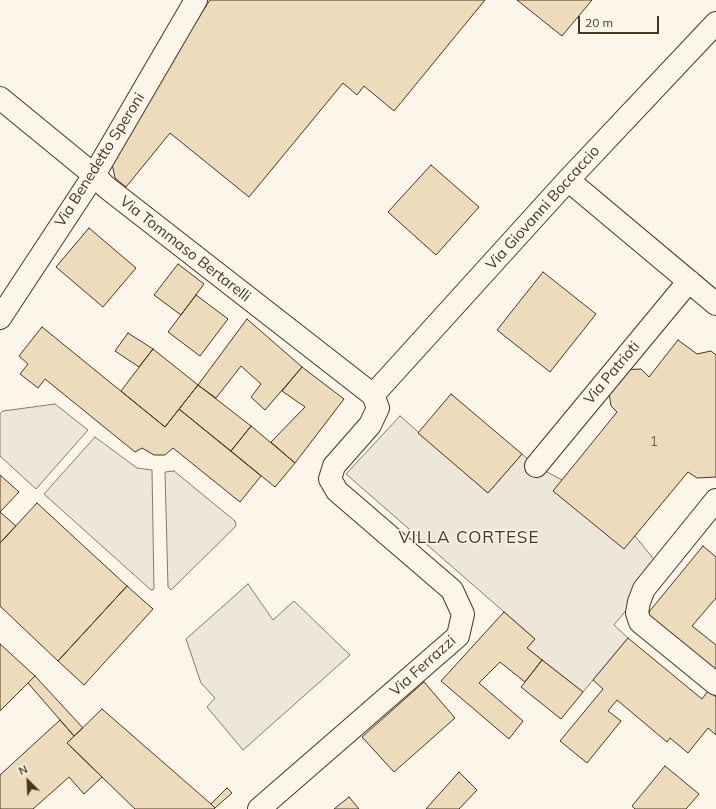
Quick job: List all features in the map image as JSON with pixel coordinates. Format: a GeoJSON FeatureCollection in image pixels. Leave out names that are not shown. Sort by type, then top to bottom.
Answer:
{"type":"FeatureCollection","features":[{"type":"Feature","properties":{"kind":"street","name":"Via Benedetto Speroni"},"geometry":{"type":"LineString","coordinates":[[0,318],[94,176],[195,0]]}},
{"type":"Feature","properties":{"kind":"street","name":"Via Giovanni Boccaccio"},"geometry":{"type":"LineString","coordinates":[[373,395],[568,180],[716,24]]}},
{"type":"Feature","properties":{"kind":"street","name":"Via Tommaso Bertarelli"},"geometry":{"type":"LineString","coordinates":[[0,98],[94,176],[106,188],[373,395]]}},
{"type":"Feature","properties":{"kind":"street"},"geometry":{"type":"LineString","coordinates":[[568,180],[716,304]]}},
{"type":"Feature","properties":{"kind":"street","name":"Via Patrioti"},"geometry":{"type":"LineString","coordinates":[[536,466],[689,281]]}},
{"type":"Feature","properties":{"kind":"street","name":"Via Ferrazzi"},"geometry":{"type":"LineString","coordinates":[[259,809],[458,636],[463,614],[452,590],[337,491],[330,479],[334,466],[370,425],[378,408],[373,395]]}},
{"type":"Feature","properties":{"kind":"street"},"geometry":{"type":"LineString","coordinates":[[716,500],[644,590],[639,602],[637,613],[640,622],[716,684]]}},
{"type":"Feature","properties":{"kind":"shaded area"},"geometry":{"type":"Polygon","coordinates":[[[55,404],[88,430],[36,489],[0,456],[0,414],[3,411],[55,404]]]}},
{"type":"Feature","properties":{"kind":"shaded area"},"geometry":{"type":"Polygon","coordinates":[[[400,416],[488,493],[522,454],[536,466],[562,480],[554,491],[635,536],[661,568],[614,625],[628,638],[583,692],[527,648],[535,639],[346,474],[400,416]]]}},
{"type":"Feature","properties":{"kind":"shaded area"},"geometry":{"type":"Polygon","coordinates":[[[95,437],[137,468],[152,470],[154,589],[151,590],[44,494],[95,437]]]}},
{"type":"Feature","properties":{"kind":"shaded area"},"geometry":{"type":"Polygon","coordinates":[[[174,471],[235,521],[236,526],[171,590],[168,587],[165,472],[174,471]]]}},
{"type":"Feature","properties":{"kind":"shaded area"},"geometry":{"type":"Polygon","coordinates":[[[248,584],[273,620],[294,601],[350,655],[243,750],[207,707],[215,698],[201,683],[186,639],[248,584]]]}},
{"type":"Feature","properties":{"kind":"building"},"geometry":{"type":"Polygon","coordinates":[[[210,0],[485,0],[394,111],[364,86],[357,95],[343,83],[249,197],[170,133],[126,187],[115,178],[110,154],[210,0]]]}},
{"type":"Feature","properties":{"kind":"building"},"geometry":{"type":"Polygon","coordinates":[[[517,0],[592,0],[562,36],[517,0]]]}},
{"type":"Feature","properties":{"kind":"building"},"geometry":{"type":"Polygon","coordinates":[[[431,165],[479,207],[436,255],[388,212],[431,165]]]}},
{"type":"Feature","properties":{"kind":"building"},"geometry":{"type":"Polygon","coordinates":[[[89,228],[136,268],[103,307],[56,267],[89,228]]]}},
{"type":"Feature","properties":{"kind":"building"},"geometry":{"type":"Polygon","coordinates":[[[178,264],[204,284],[181,315],[154,295],[178,264]]]}},
{"type":"Feature","properties":{"kind":"building"},"geometry":{"type":"Polygon","coordinates":[[[543,272],[596,314],[550,372],[497,330],[543,272]]]}},
{"type":"Feature","properties":{"kind":"building"},"geometry":{"type":"Polygon","coordinates":[[[196,295],[228,319],[200,356],[168,332],[196,295]]]}},
{"type":"Feature","properties":{"kind":"building"},"geometry":{"type":"Polygon","coordinates":[[[247,319],[302,367],[265,410],[251,397],[261,384],[241,366],[216,398],[198,385],[247,319]]]}},
{"type":"Feature","properties":{"kind":"building"},"geometry":{"type":"Polygon","coordinates":[[[42,327],[165,427],[179,409],[261,476],[240,502],[173,448],[165,455],[154,455],[142,448],[135,452],[45,379],[38,388],[20,374],[28,364],[19,356],[42,327]]]}},
{"type":"Feature","properties":{"kind":"building"},"geometry":{"type":"Polygon","coordinates":[[[128,333],[153,349],[139,367],[115,351],[128,333]]]}},
{"type":"Feature","properties":{"kind":"building"},"geometry":{"type":"Polygon","coordinates":[[[678,340],[697,354],[711,351],[716,355],[716,477],[697,478],[688,472],[624,549],[553,491],[617,412],[611,406],[608,386],[621,370],[641,369],[649,377],[678,340]]]}},
{"type":"Feature","properties":{"kind":"building"},"geometry":{"type":"Polygon","coordinates":[[[153,349],[198,385],[165,427],[121,391],[153,349]]]}},
{"type":"Feature","properties":{"kind":"building"},"geometry":{"type":"Polygon","coordinates":[[[302,367],[344,399],[295,463],[271,442],[305,407],[282,391],[302,367]]]}},
{"type":"Feature","properties":{"kind":"building"},"geometry":{"type":"Polygon","coordinates":[[[198,385],[251,426],[231,451],[179,409],[198,385]]]}},
{"type":"Feature","properties":{"kind":"building"},"geometry":{"type":"Polygon","coordinates":[[[451,394],[522,454],[488,493],[418,433],[451,394]]]}},
{"type":"Feature","properties":{"kind":"building"},"geometry":{"type":"Polygon","coordinates":[[[251,426],[295,463],[275,487],[231,451],[251,426]]]}},
{"type":"Feature","properties":{"kind":"building"},"geometry":{"type":"Polygon","coordinates":[[[0,475],[19,492],[0,512],[0,475]]]}},
{"type":"Feature","properties":{"kind":"building"},"geometry":{"type":"Polygon","coordinates":[[[37,503],[127,586],[58,661],[0,606],[0,543],[37,503]]]}},
{"type":"Feature","properties":{"kind":"building"},"geometry":{"type":"Polygon","coordinates":[[[0,512],[16,526],[0,543],[0,512]]]}},
{"type":"Feature","properties":{"kind":"building"},"geometry":{"type":"Polygon","coordinates":[[[703,546],[716,557],[716,598],[692,626],[716,645],[716,674],[650,623],[649,612],[703,546]]]}},
{"type":"Feature","properties":{"kind":"building"},"geometry":{"type":"Polygon","coordinates":[[[127,586],[153,609],[84,685],[58,661],[127,586]]]}},
{"type":"Feature","properties":{"kind":"building"},"geometry":{"type":"Polygon","coordinates":[[[504,612],[535,639],[527,648],[542,660],[525,682],[500,662],[479,683],[523,721],[509,739],[441,681],[504,612]]]}},
{"type":"Feature","properties":{"kind":"building"},"geometry":{"type":"Polygon","coordinates":[[[628,638],[702,699],[708,691],[716,697],[716,735],[708,728],[688,753],[670,738],[667,742],[617,700],[608,711],[621,721],[587,763],[560,741],[603,689],[593,680],[628,638]]]}},
{"type":"Feature","properties":{"kind":"building"},"geometry":{"type":"Polygon","coordinates":[[[0,644],[35,676],[0,711],[0,644]]]}},
{"type":"Feature","properties":{"kind":"building"},"geometry":{"type":"Polygon","coordinates":[[[542,660],[583,692],[561,719],[521,687],[542,660]]]}},
{"type":"Feature","properties":{"kind":"building"},"geometry":{"type":"Polygon","coordinates":[[[35,676],[83,728],[74,736],[28,683],[35,676]]]}},
{"type":"Feature","properties":{"kind":"building"},"geometry":{"type":"Polygon","coordinates":[[[424,682],[455,718],[394,772],[362,737],[424,682]]]}},
{"type":"Feature","properties":{"kind":"building"},"geometry":{"type":"Polygon","coordinates":[[[102,709],[215,808],[135,809],[67,743],[102,709]]]}},
{"type":"Feature","properties":{"kind":"building"},"geometry":{"type":"Polygon","coordinates":[[[60,720],[74,736],[67,743],[102,777],[84,794],[69,777],[33,809],[0,809],[0,775],[60,720]]]}},
{"type":"Feature","properties":{"kind":"building"},"geometry":{"type":"Polygon","coordinates":[[[665,766],[699,794],[686,809],[635,809],[632,806],[665,766]]]}},
{"type":"Feature","properties":{"kind":"building"},"geometry":{"type":"Polygon","coordinates":[[[459,772],[477,790],[459,809],[426,809],[459,772]]]}},
{"type":"Feature","properties":{"kind":"building"},"geometry":{"type":"Polygon","coordinates":[[[227,788],[232,793],[215,808],[211,804],[227,788]]]}},
{"type":"Feature","properties":{"kind":"building"},"geometry":{"type":"Polygon","coordinates":[[[349,797],[359,809],[334,809],[349,797]]]}},
{"type":"Feature","properties":{"kind":"district","name":"VILLA CORTESE"},"geometry":{"type":"Point","coordinates":[469,538]}}]}
